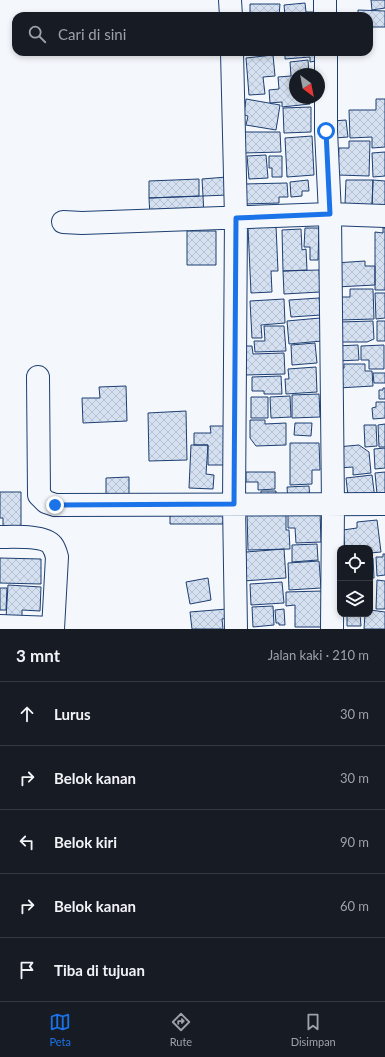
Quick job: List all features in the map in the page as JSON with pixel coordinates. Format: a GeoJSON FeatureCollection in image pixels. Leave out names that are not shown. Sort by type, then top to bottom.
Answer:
{"type":"FeatureCollection","features":[{"type":"Feature","properties":{"kind":"street"},"geometry":{"type":"LineString","coordinates":[[230,0],[231,12]]}},
{"type":"Feature","properties":{"kind":"street"},"geometry":{"type":"LineString","coordinates":[[325,0],[325,12]]}},
{"type":"Feature","properties":{"kind":"street"},"geometry":{"type":"LineString","coordinates":[[232,56],[236,218],[234,504],[236,629]]}},
{"type":"Feature","properties":{"kind":"street"},"geometry":{"type":"LineString","coordinates":[[326,56],[326,131],[330,214],[333,505],[332,629]]}},
{"type":"Feature","properties":{"kind":"street"},"geometry":{"type":"LineString","coordinates":[[63,222],[82,223],[330,214],[385,216]]}},
{"type":"Feature","properties":{"kind":"street"},"geometry":{"type":"LineString","coordinates":[[38,377],[39,494],[46,502],[55,505],[385,504]]}},
{"type":"Feature","properties":{"kind":"street"},"geometry":{"type":"LineString","coordinates":[[0,537],[40,538],[49,542],[53,546],[57,557],[53,628],[0,626]]}},
{"type":"Feature","properties":{"kind":"building"},"geometry":{"type":"Polygon","coordinates":[[[371,0],[385,0],[385,8],[372,10],[371,0]]]}},
{"type":"Feature","properties":{"kind":"building"},"geometry":{"type":"Polygon","coordinates":[[[305,3],[306,12],[285,12],[284,5],[305,3]]]}},
{"type":"Feature","properties":{"kind":"building"},"geometry":{"type":"Polygon","coordinates":[[[250,4],[280,4],[279,12],[250,12],[250,4]]]}},
{"type":"Feature","properties":{"kind":"building"},"geometry":{"type":"Polygon","coordinates":[[[358,10],[385,11],[385,27],[373,27],[373,12],[358,12],[358,10]]]}},
{"type":"Feature","properties":{"kind":"building"},"geometry":{"type":"Polygon","coordinates":[[[273,56],[275,76],[263,77],[265,94],[249,95],[246,58],[273,56]]]}},
{"type":"Feature","properties":{"kind":"building"},"geometry":{"type":"Polygon","coordinates":[[[285,56],[316,56],[316,61],[310,62],[310,57],[285,59],[285,56]]]}},
{"type":"Feature","properties":{"kind":"building"},"geometry":{"type":"Polygon","coordinates":[[[308,60],[309,68],[290,68],[290,62],[308,60]]]}},
{"type":"Feature","properties":{"kind":"building"},"geometry":{"type":"Polygon","coordinates":[[[289,76],[289,104],[310,104],[282,107],[282,102],[270,103],[269,90],[279,89],[278,77],[289,76]]]}},
{"type":"Feature","properties":{"kind":"building"},"geometry":{"type":"Polygon","coordinates":[[[246,99],[280,105],[276,130],[246,125],[248,116],[244,115],[246,99]]]}},
{"type":"Feature","properties":{"kind":"building"},"geometry":{"type":"Polygon","coordinates":[[[376,99],[385,99],[385,147],[372,148],[372,137],[350,138],[349,110],[376,110],[376,99]]]}},
{"type":"Feature","properties":{"kind":"building"},"geometry":{"type":"Polygon","coordinates":[[[311,107],[311,132],[284,133],[283,108],[311,107]]]}},
{"type":"Feature","properties":{"kind":"building"},"geometry":{"type":"Polygon","coordinates":[[[346,120],[348,137],[335,138],[333,121],[346,120]]]}},
{"type":"Feature","properties":{"kind":"building"},"geometry":{"type":"Polygon","coordinates":[[[243,132],[280,132],[281,152],[244,153],[243,132]]]}},
{"type":"Feature","properties":{"kind":"building"},"geometry":{"type":"Polygon","coordinates":[[[312,136],[314,175],[287,177],[285,138],[312,136]]]}},
{"type":"Feature","properties":{"kind":"building"},"geometry":{"type":"Polygon","coordinates":[[[349,141],[370,141],[369,176],[338,175],[339,148],[349,148],[349,141]]]}},
{"type":"Feature","properties":{"kind":"building"},"geometry":{"type":"Polygon","coordinates":[[[385,152],[385,176],[373,177],[372,153],[385,152]]]}},
{"type":"Feature","properties":{"kind":"building"},"geometry":{"type":"Polygon","coordinates":[[[266,155],[268,178],[249,179],[247,156],[266,155]]]}},
{"type":"Feature","properties":{"kind":"building"},"geometry":{"type":"Polygon","coordinates":[[[269,156],[282,156],[282,177],[272,177],[272,168],[269,168],[269,156]]]}},
{"type":"Feature","properties":{"kind":"building"},"geometry":{"type":"Polygon","coordinates":[[[227,177],[228,195],[203,196],[202,179],[227,177]]]}},
{"type":"Feature","properties":{"kind":"building"},"geometry":{"type":"Polygon","coordinates":[[[199,179],[199,196],[149,198],[149,181],[199,179]]]}},
{"type":"Feature","properties":{"kind":"building"},"geometry":{"type":"Polygon","coordinates":[[[308,180],[309,191],[302,191],[302,196],[291,197],[290,182],[308,180]]]}},
{"type":"Feature","properties":{"kind":"building"},"geometry":{"type":"Polygon","coordinates":[[[346,180],[373,180],[372,205],[345,204],[346,180]]]}},
{"type":"Feature","properties":{"kind":"building"},"geometry":{"type":"Polygon","coordinates":[[[373,180],[385,181],[385,209],[372,209],[373,180]]]}},
{"type":"Feature","properties":{"kind":"building"},"geometry":{"type":"Polygon","coordinates":[[[287,183],[288,197],[279,197],[279,203],[245,204],[244,184],[287,183]]]}},
{"type":"Feature","properties":{"kind":"building"},"geometry":{"type":"Polygon","coordinates":[[[203,196],[204,215],[150,217],[149,198],[203,196]]]}},
{"type":"Feature","properties":{"kind":"building"},"geometry":{"type":"Polygon","coordinates":[[[276,226],[278,271],[271,271],[272,292],[251,293],[248,227],[276,226]]]}},
{"type":"Feature","properties":{"kind":"building"},"geometry":{"type":"Polygon","coordinates":[[[305,228],[319,228],[318,260],[310,260],[310,247],[304,247],[305,228]]]}},
{"type":"Feature","properties":{"kind":"building"},"geometry":{"type":"Polygon","coordinates":[[[383,228],[385,228],[385,290],[375,290],[375,232],[383,233],[383,228]]]}},
{"type":"Feature","properties":{"kind":"building"},"geometry":{"type":"Polygon","coordinates":[[[301,229],[302,250],[306,249],[307,270],[283,271],[282,230],[301,229]]]}},
{"type":"Feature","properties":{"kind":"building"},"geometry":{"type":"Polygon","coordinates":[[[187,231],[216,231],[216,265],[187,265],[187,231]]]}},
{"type":"Feature","properties":{"kind":"building"},"geometry":{"type":"Polygon","coordinates":[[[365,261],[365,266],[375,266],[375,285],[336,287],[335,263],[365,261]]]}},
{"type":"Feature","properties":{"kind":"building"},"geometry":{"type":"Polygon","coordinates":[[[319,270],[320,292],[284,294],[283,271],[319,270]]]}},
{"type":"Feature","properties":{"kind":"building"},"geometry":{"type":"Polygon","coordinates":[[[350,289],[373,289],[374,319],[340,320],[340,297],[350,297],[350,289]]]}},
{"type":"Feature","properties":{"kind":"building"},"geometry":{"type":"Polygon","coordinates":[[[375,293],[385,293],[385,318],[376,319],[375,293]]]}},
{"type":"Feature","properties":{"kind":"building"},"geometry":{"type":"Polygon","coordinates":[[[319,298],[321,315],[291,317],[289,300],[319,298]]]}},
{"type":"Feature","properties":{"kind":"building"},"geometry":{"type":"Polygon","coordinates":[[[284,299],[285,323],[261,325],[262,338],[252,338],[250,301],[284,299]]]}},
{"type":"Feature","properties":{"kind":"building"},"geometry":{"type":"Polygon","coordinates":[[[320,318],[322,341],[289,344],[287,321],[320,318]]]}},
{"type":"Feature","properties":{"kind":"building"},"geometry":{"type":"Polygon","coordinates":[[[373,321],[374,339],[367,342],[340,342],[340,322],[373,321]]]}},
{"type":"Feature","properties":{"kind":"building"},"geometry":{"type":"Polygon","coordinates":[[[377,321],[385,321],[385,341],[377,341],[377,321]]]}},
{"type":"Feature","properties":{"kind":"building"},"geometry":{"type":"Polygon","coordinates":[[[264,326],[284,326],[286,351],[255,352],[254,341],[265,341],[264,326]]]}},
{"type":"Feature","properties":{"kind":"building"},"geometry":{"type":"Polygon","coordinates":[[[315,343],[317,363],[292,365],[291,345],[315,343]]]}},
{"type":"Feature","properties":{"kind":"building"},"geometry":{"type":"Polygon","coordinates":[[[358,345],[359,360],[337,361],[336,346],[358,345]]]}},
{"type":"Feature","properties":{"kind":"building"},"geometry":{"type":"Polygon","coordinates":[[[384,345],[384,369],[369,369],[369,360],[361,360],[361,346],[384,345]]]}},
{"type":"Feature","properties":{"kind":"building"},"geometry":{"type":"Polygon","coordinates":[[[244,346],[252,346],[253,354],[284,353],[285,374],[245,375],[244,346]]]}},
{"type":"Feature","properties":{"kind":"building"},"geometry":{"type":"Polygon","coordinates":[[[344,364],[365,364],[365,371],[372,371],[373,386],[338,388],[338,369],[344,368],[344,364]]]}},
{"type":"Feature","properties":{"kind":"building"},"geometry":{"type":"Polygon","coordinates":[[[316,367],[317,392],[286,394],[285,379],[289,379],[288,369],[316,367]]]}},
{"type":"Feature","properties":{"kind":"building"},"geometry":{"type":"Polygon","coordinates":[[[373,373],[385,373],[385,383],[374,383],[373,373]]]}},
{"type":"Feature","properties":{"kind":"building"},"geometry":{"type":"Polygon","coordinates":[[[281,376],[282,394],[264,394],[264,391],[252,391],[252,377],[281,376]]]}},
{"type":"Feature","properties":{"kind":"building"},"geometry":{"type":"Polygon","coordinates":[[[126,386],[127,421],[83,423],[82,398],[100,398],[99,387],[126,386]]]}},
{"type":"Feature","properties":{"kind":"building"},"geometry":{"type":"Polygon","coordinates":[[[383,388],[385,388],[385,399],[379,399],[379,390],[383,390],[383,388]]]}},
{"type":"Feature","properties":{"kind":"building"},"geometry":{"type":"Polygon","coordinates":[[[319,394],[320,417],[292,418],[292,395],[319,394]]]}},
{"type":"Feature","properties":{"kind":"building"},"geometry":{"type":"Polygon","coordinates":[[[290,396],[291,417],[271,418],[270,397],[290,396]]]}},
{"type":"Feature","properties":{"kind":"building"},"geometry":{"type":"Polygon","coordinates":[[[251,397],[268,397],[268,418],[251,418],[251,397]]]}},
{"type":"Feature","properties":{"kind":"building"},"geometry":{"type":"Polygon","coordinates":[[[376,402],[385,402],[385,418],[373,419],[372,408],[376,407],[376,402]]]}},
{"type":"Feature","properties":{"kind":"building"},"geometry":{"type":"Polygon","coordinates":[[[186,411],[187,460],[149,461],[148,413],[186,411]]]}},
{"type":"Feature","properties":{"kind":"building"},"geometry":{"type":"Polygon","coordinates":[[[250,420],[265,420],[265,424],[286,423],[286,445],[256,446],[250,438],[250,420]]]}},
{"type":"Feature","properties":{"kind":"building"},"geometry":{"type":"Polygon","coordinates":[[[295,423],[312,423],[311,436],[294,435],[295,423]]]}},
{"type":"Feature","properties":{"kind":"building"},"geometry":{"type":"Polygon","coordinates":[[[385,424],[385,447],[379,447],[378,425],[385,424]]]}},
{"type":"Feature","properties":{"kind":"building"},"geometry":{"type":"Polygon","coordinates":[[[364,425],[376,425],[377,446],[365,447],[364,425]]]}},
{"type":"Feature","properties":{"kind":"building"},"geometry":{"type":"Polygon","coordinates":[[[210,426],[225,426],[224,465],[208,465],[208,445],[194,445],[194,433],[211,433],[210,426]]]}},
{"type":"Feature","properties":{"kind":"building"},"geometry":{"type":"Polygon","coordinates":[[[290,443],[319,443],[320,470],[312,470],[312,484],[290,485],[290,443]]]}},
{"type":"Feature","properties":{"kind":"building"},"geometry":{"type":"Polygon","coordinates":[[[191,445],[208,445],[206,474],[214,475],[213,489],[189,488],[191,445]]]}},
{"type":"Feature","properties":{"kind":"building"},"geometry":{"type":"Polygon","coordinates":[[[359,445],[369,452],[371,473],[353,475],[353,467],[338,468],[337,447],[359,445]]]}},
{"type":"Feature","properties":{"kind":"building"},"geometry":{"type":"Polygon","coordinates":[[[385,448],[385,468],[375,469],[374,449],[385,448]]]}},
{"type":"Feature","properties":{"kind":"building"},"geometry":{"type":"Polygon","coordinates":[[[246,472],[275,472],[275,489],[258,490],[258,482],[246,482],[246,472]]]}},
{"type":"Feature","properties":{"kind":"building"},"geometry":{"type":"Polygon","coordinates":[[[385,472],[385,500],[377,494],[375,473],[385,472]]]}},
{"type":"Feature","properties":{"kind":"building"},"geometry":{"type":"Polygon","coordinates":[[[372,475],[375,499],[348,496],[346,478],[372,475]]]}},
{"type":"Feature","properties":{"kind":"building"},"geometry":{"type":"Polygon","coordinates":[[[129,477],[129,498],[106,499],[106,478],[129,477]]]}},
{"type":"Feature","properties":{"kind":"building"},"geometry":{"type":"Polygon","coordinates":[[[309,486],[310,500],[288,501],[287,487],[309,486]]]}},
{"type":"Feature","properties":{"kind":"building"},"geometry":{"type":"Polygon","coordinates":[[[261,491],[276,491],[276,500],[261,500],[261,491]]]}},
{"type":"Feature","properties":{"kind":"building"},"geometry":{"type":"Polygon","coordinates":[[[0,492],[21,492],[21,529],[3,530],[3,518],[0,518],[0,492]]]}},
{"type":"Feature","properties":{"kind":"building"},"geometry":{"type":"Polygon","coordinates":[[[286,511],[286,530],[289,530],[290,549],[248,550],[247,512],[286,511]]]}},
{"type":"Feature","properties":{"kind":"building"},"geometry":{"type":"Polygon","coordinates":[[[320,511],[321,542],[296,543],[295,528],[288,528],[288,512],[320,511]]]}},
{"type":"Feature","properties":{"kind":"building"},"geometry":{"type":"Polygon","coordinates":[[[170,514],[224,514],[223,524],[170,524],[170,514]]]}},
{"type":"Feature","properties":{"kind":"building"},"geometry":{"type":"Polygon","coordinates":[[[377,520],[381,552],[373,553],[373,545],[345,545],[343,530],[357,528],[357,522],[377,520]]]}},
{"type":"Feature","properties":{"kind":"building"},"geometry":{"type":"Polygon","coordinates":[[[317,544],[318,560],[292,562],[292,545],[317,544]]]}},
{"type":"Feature","properties":{"kind":"building"},"geometry":{"type":"Polygon","coordinates":[[[241,549],[246,549],[246,552],[284,549],[286,578],[243,581],[241,549]]]}},
{"type":"Feature","properties":{"kind":"building"},"geometry":{"type":"Polygon","coordinates":[[[383,554],[385,554],[385,575],[377,576],[376,557],[383,557],[383,554]]]}},
{"type":"Feature","properties":{"kind":"building"},"geometry":{"type":"Polygon","coordinates":[[[0,558],[41,559],[41,584],[0,583],[0,558]]]}},
{"type":"Feature","properties":{"kind":"building"},"geometry":{"type":"Polygon","coordinates":[[[319,561],[321,588],[289,590],[288,563],[319,561]]]}},
{"type":"Feature","properties":{"kind":"building"},"geometry":{"type":"Polygon","coordinates":[[[208,578],[211,600],[190,604],[186,582],[208,578]]]}},
{"type":"Feature","properties":{"kind":"building"},"geometry":{"type":"Polygon","coordinates":[[[377,580],[385,581],[385,609],[376,609],[377,580]]]}},
{"type":"Feature","properties":{"kind":"building"},"geometry":{"type":"Polygon","coordinates":[[[282,582],[284,603],[251,605],[250,584],[282,582]]]}},
{"type":"Feature","properties":{"kind":"building"},"geometry":{"type":"Polygon","coordinates":[[[8,585],[41,587],[40,611],[22,610],[22,619],[6,618],[8,585]]]}},
{"type":"Feature","properties":{"kind":"building"},"geometry":{"type":"Polygon","coordinates":[[[0,588],[7,588],[6,610],[0,610],[0,588]]]}},
{"type":"Feature","properties":{"kind":"building"},"geometry":{"type":"Polygon","coordinates":[[[322,591],[322,627],[295,627],[295,605],[286,606],[286,592],[322,591]]]}},
{"type":"Feature","properties":{"kind":"building"},"geometry":{"type":"Polygon","coordinates":[[[273,606],[274,625],[253,627],[252,607],[273,606]]]}},
{"type":"Feature","properties":{"kind":"building"},"geometry":{"type":"Polygon","coordinates":[[[227,609],[228,618],[222,619],[223,629],[192,629],[190,612],[227,609]]]}},
{"type":"Feature","properties":{"kind":"building"},"geometry":{"type":"Polygon","coordinates":[[[284,609],[285,625],[279,625],[279,623],[276,623],[275,610],[284,609]]]}},
{"type":"Feature","properties":{"kind":"building"},"geometry":{"type":"Polygon","coordinates":[[[373,610],[385,612],[385,629],[364,629],[365,617],[373,617],[373,610]]]}},
{"type":"Feature","properties":{"kind":"building"},"geometry":{"type":"Polygon","coordinates":[[[347,617],[360,617],[361,626],[347,626],[347,617]]]}},
{"type":"Feature","properties":{"kind":"route"},"geometry":{"type":"LineString","coordinates":[[55,505],[234,504],[236,218],[330,214],[326,131]]}}]}
